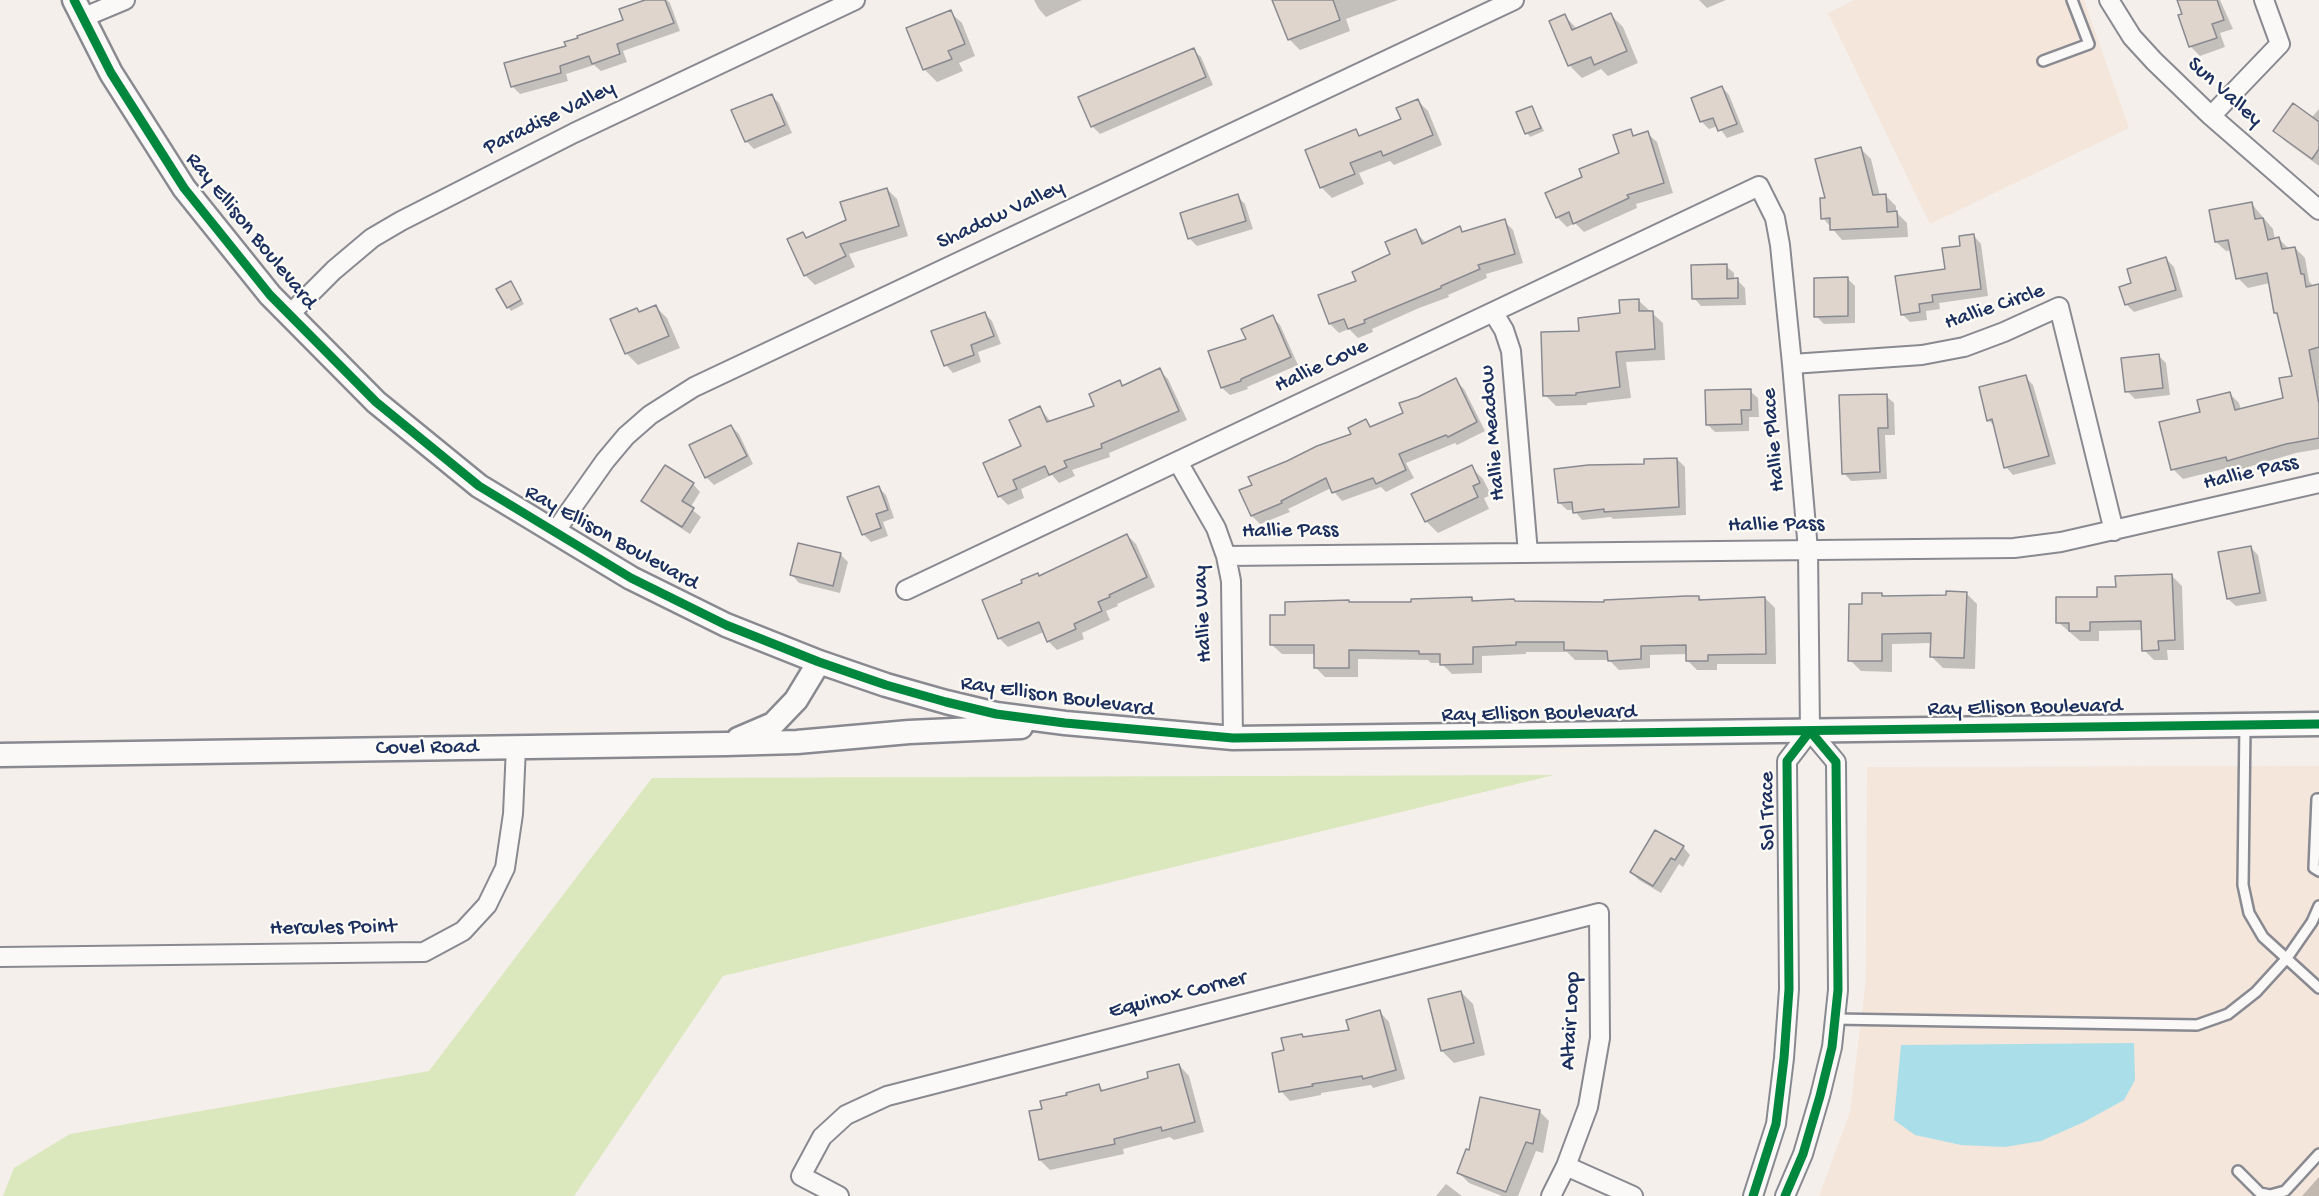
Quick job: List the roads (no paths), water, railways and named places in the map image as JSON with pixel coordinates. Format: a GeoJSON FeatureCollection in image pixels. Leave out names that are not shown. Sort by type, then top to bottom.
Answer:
{"type":"FeatureCollection","features":[{"type":"Feature","properties":{"kind":"street"},"geometry":{"type":"LineString","coordinates":[[78,9],[125,0]]}},
{"type":"Feature","properties":{"kind":"street","name":"Paradise Valley"},"geometry":{"type":"LineString","coordinates":[[289,315],[334,270],[372,238],[401,221],[574,133],[855,0]]}},
{"type":"Feature","properties":{"kind":"street","name":"Shadow Valley"},"geometry":{"type":"LineString","coordinates":[[554,532],[605,460],[626,436],[650,415],[694,387],[1514,0]]}},
{"type":"Feature","properties":{"kind":"street","name":"Sun Valley"},"geometry":{"type":"LineString","coordinates":[[2109,0],[2132,37],[2211,116],[2319,210]]}},
{"type":"Feature","properties":{"kind":"street"},"geometry":{"type":"LineString","coordinates":[[2211,116],[2280,44],[2264,0]]}},
{"type":"Feature","properties":{"kind":"street","name":"Ray Ellison Boulevard"},"geometry":{"type":"LineString","coordinates":[[78,9],[111,73],[184,188],[289,315],[376,402],[479,486],[631,578],[705,614],[819,662],[886,685],[996,714],[1065,723],[1233,738],[2319,724]]}},
{"type":"Feature","properties":{"kind":"street","name":"Hallie Cove"},"geometry":{"type":"LineString","coordinates":[[906,590],[1759,186]]}},
{"type":"Feature","properties":{"kind":"street","name":"Hallie Place"},"geometry":{"type":"LineString","coordinates":[[1759,186],[1774,218],[1780,245],[1792,364],[1808,550],[1810,731]]}},
{"type":"Feature","properties":{"kind":"street","name":"Hallie Circle"},"geometry":{"type":"LineString","coordinates":[[1792,364],[1922,355],[1964,347],[2004,333],[2059,307],[2114,531]]}},
{"type":"Feature","properties":{"kind":"street","name":"Hallie Meadow"},"geometry":{"type":"LineString","coordinates":[[1493,312],[1504,330],[1511,351],[1528,553]]}},
{"type":"Feature","properties":{"kind":"street","name":"Hallie Way"},"geometry":{"type":"LineString","coordinates":[[1178,462],[1216,528],[1226,556],[1231,581],[1233,738]]}},
{"type":"Feature","properties":{"kind":"street","name":"Hallie Pass"},"geometry":{"type":"LineString","coordinates":[[1226,556],[2014,548],[2061,542],[2114,531],[2319,483]]}},
{"type":"Feature","properties":{"kind":"street","name":"Covel Road"},"geometry":{"type":"LineString","coordinates":[[0,755],[726,744],[773,724],[796,700],[819,662]]}},
{"type":"Feature","properties":{"kind":"street"},"geometry":{"type":"LineString","coordinates":[[726,744],[797,742],[909,732],[1065,723]]}},
{"type":"Feature","properties":{"kind":"street"},"geometry":{"type":"LineString","coordinates":[[1785,1196],[1803,1154],[1820,1096],[1832,1047],[1838,990],[1836,762],[1810,731]]}},
{"type":"Feature","properties":{"kind":"street","name":"Sol Trace"},"geometry":{"type":"LineString","coordinates":[[1754,1196],[1776,1124],[1784,1058],[1789,989],[1788,761],[1810,731]]}},
{"type":"Feature","properties":{"kind":"street","name":"Hercules Point"},"geometry":{"type":"LineString","coordinates":[[0,957],[424,952],[463,931],[487,905],[504,868],[513,814],[516,747]]}},
{"type":"Feature","properties":{"kind":"street","name":"Altair Loop"},"geometry":{"type":"LineString","coordinates":[[1551,1196],[1566,1166],[1588,1107],[1600,1038],[1599,913]]}},
{"type":"Feature","properties":{"kind":"street","name":"Equinox Corner"},"geometry":{"type":"LineString","coordinates":[[839,1196],[801,1176],[822,1137],[846,1115],[887,1096],[1599,913]]}},
{"type":"Feature","properties":{"kind":"street"},"geometry":{"type":"LineString","coordinates":[[1566,1166],[1633,1196]]}},
{"type":"Feature","properties":{"kind":"lane"},"geometry":{"type":"LineString","coordinates":[[2043,61],[2089,44],[2072,0]]}},
{"type":"Feature","properties":{"kind":"lane"},"geometry":{"type":"LineString","coordinates":[[2245,725],[2243,885],[2249,913],[2263,937],[2319,987]]}},
{"type":"Feature","properties":{"kind":"lane"},"geometry":{"type":"LineString","coordinates":[[2319,799],[2317,799],[2314,868],[2319,871]]}},
{"type":"Feature","properties":{"kind":"lane"},"geometry":{"type":"LineString","coordinates":[[1834,1019],[2197,1024],[2228,1014],[2256,992],[2287,958],[2312,922],[2319,906]]}},
{"type":"Feature","properties":{"kind":"lane"},"geometry":{"type":"LineString","coordinates":[[2238,1171],[2260,1193],[2270,1196],[2285,1191],[2319,1154]]}},
{"type":"Feature","properties":{"kind":"water"},"geometry":{"type":"Polygon","coordinates":[[[2134,1043],[2135,1080],[2124,1100],[2084,1122],[2041,1141],[2005,1147],[1961,1145],[1915,1135],[1894,1120],[1901,1045],[2134,1043]]]}}]}
